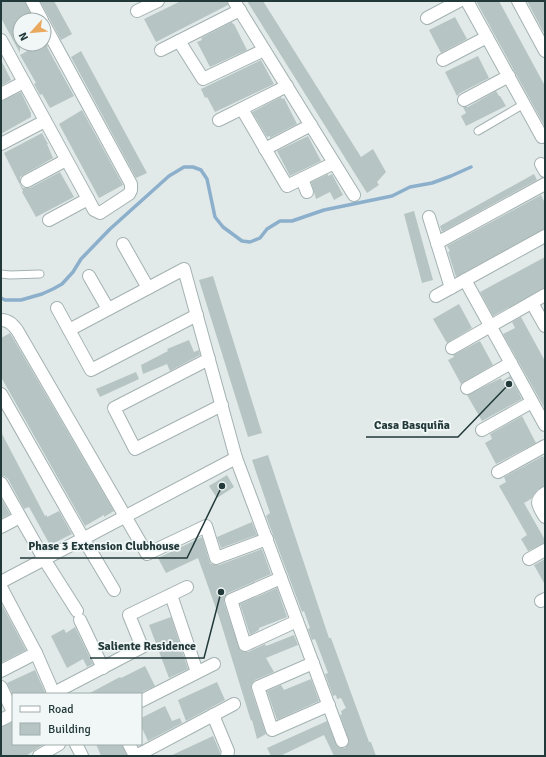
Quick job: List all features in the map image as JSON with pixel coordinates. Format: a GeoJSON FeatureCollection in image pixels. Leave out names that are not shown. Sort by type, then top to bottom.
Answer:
{"type":"FeatureCollection","features":[{"type":"Feature","properties":{"kind":"street"},"geometry":{"type":"LineString","coordinates":[[32,1],[38,12]]}},
{"type":"Feature","properties":{"kind":"street"},"geometry":{"type":"LineString","coordinates":[[427,18],[459,1]]}},
{"type":"Feature","properties":{"kind":"street"},"geometry":{"type":"LineString","coordinates":[[467,1],[542,137],[545,135]]}},
{"type":"Feature","properties":{"kind":"street"},"geometry":{"type":"LineString","coordinates":[[518,1],[545,51]]}},
{"type":"Feature","properties":{"kind":"street"},"geometry":{"type":"LineString","coordinates":[[137,11],[154,2]]}},
{"type":"Feature","properties":{"kind":"street"},"geometry":{"type":"LineString","coordinates":[[161,50],[179,41],[237,6],[354,195]]}},
{"type":"Feature","properties":{"kind":"street"},"geometry":{"type":"LineString","coordinates":[[443,60],[487,37]]}},
{"type":"Feature","properties":{"kind":"street"},"geometry":{"type":"LineString","coordinates":[[1,41],[94,210],[100,213],[128,194],[131,190],[131,184],[52,39]]}},
{"type":"Feature","properties":{"kind":"street"},"geometry":{"type":"LineString","coordinates":[[179,41],[203,79],[264,50]]}},
{"type":"Feature","properties":{"kind":"street"},"geometry":{"type":"LineString","coordinates":[[464,100],[509,76]]}},
{"type":"Feature","properties":{"kind":"street"},"geometry":{"type":"LineString","coordinates":[[1,94],[24,82]]}},
{"type":"Feature","properties":{"kind":"street"},"geometry":{"type":"LineString","coordinates":[[219,120],[287,86]]}},
{"type":"Feature","properties":{"kind":"street"},"geometry":{"type":"LineString","coordinates":[[242,109],[287,186],[334,163]]}},
{"type":"Feature","properties":{"kind":"street"},"geometry":{"type":"LineString","coordinates":[[1,144],[45,121]]}},
{"type":"Feature","properties":{"kind":"street"},"geometry":{"type":"LineString","coordinates":[[265,149],[311,125]]}},
{"type":"Feature","properties":{"kind":"street"},"geometry":{"type":"LineString","coordinates":[[27,181],[66,160]]}},
{"type":"Feature","properties":{"kind":"street"},"geometry":{"type":"LineString","coordinates":[[302,179],[307,192]]}},
{"type":"Feature","properties":{"kind":"street"},"geometry":{"type":"LineString","coordinates":[[437,243],[545,184]]}},
{"type":"Feature","properties":{"kind":"street"},"geometry":{"type":"LineString","coordinates":[[49,220],[88,199]]}},
{"type":"Feature","properties":{"kind":"street"},"geometry":{"type":"LineString","coordinates":[[429,217],[451,288]]}},
{"type":"Feature","properties":{"kind":"street"},"geometry":{"type":"LineString","coordinates":[[436,296],[545,236]]}},
{"type":"Feature","properties":{"kind":"street"},"geometry":{"type":"LineString","coordinates":[[123,244],[148,288]]}},
{"type":"Feature","properties":{"kind":"street"},"geometry":{"type":"LineString","coordinates":[[69,330],[184,269],[236,458],[342,741]]}},
{"type":"Feature","properties":{"kind":"street"},"geometry":{"type":"LineString","coordinates":[[90,276],[108,309]]}},
{"type":"Feature","properties":{"kind":"street"},"geometry":{"type":"LineString","coordinates":[[465,280],[545,425]]}},
{"type":"Feature","properties":{"kind":"street"},"geometry":{"type":"LineString","coordinates":[[452,348],[545,295]]}},
{"type":"Feature","properties":{"kind":"street"},"geometry":{"type":"LineString","coordinates":[[532,303],[545,326]]}},
{"type":"Feature","properties":{"kind":"street"},"geometry":{"type":"LineString","coordinates":[[57,308],[91,370],[197,315]]}},
{"type":"Feature","properties":{"kind":"street"},"geometry":{"type":"LineString","coordinates":[[1,320],[5,320],[12,324],[17,330],[147,554],[206,526],[216,558],[267,538]]}},
{"type":"Feature","properties":{"kind":"street"},"geometry":{"type":"LineString","coordinates":[[209,359],[114,408],[135,450],[222,405]]}},
{"type":"Feature","properties":{"kind":"street"},"geometry":{"type":"LineString","coordinates":[[467,388],[511,363]]}},
{"type":"Feature","properties":{"kind":"street"},"geometry":{"type":"LineString","coordinates":[[1,394],[114,590]]}},
{"type":"Feature","properties":{"kind":"street"},"geometry":{"type":"LineString","coordinates":[[482,430],[532,402]]}},
{"type":"Feature","properties":{"kind":"street"},"geometry":{"type":"LineString","coordinates":[[498,472],[545,446]]}},
{"type":"Feature","properties":{"kind":"street"},"geometry":{"type":"LineString","coordinates":[[1,582],[236,458]]}},
{"type":"Feature","properties":{"kind":"street"},"geometry":{"type":"LineString","coordinates":[[1,483],[78,615],[103,668]]}},
{"type":"Feature","properties":{"kind":"street"},"geometry":{"type":"LineString","coordinates":[[545,493],[539,497],[538,501],[539,507],[545,518]]}},
{"type":"Feature","properties":{"kind":"street"},"geometry":{"type":"LineString","coordinates":[[1,527],[20,517]]}},
{"type":"Feature","properties":{"kind":"street"},"geometry":{"type":"LineString","coordinates":[[529,559],[545,550]]}},
{"type":"Feature","properties":{"kind":"street"},"geometry":{"type":"LineString","coordinates":[[281,578],[231,600],[245,644],[297,621]]}},
{"type":"Feature","properties":{"kind":"street"},"geometry":{"type":"LineString","coordinates":[[1,587],[36,653],[53,693]]}},
{"type":"Feature","properties":{"kind":"street"},"geometry":{"type":"LineString","coordinates":[[55,693],[142,647],[128,616],[187,587]]}},
{"type":"Feature","properties":{"kind":"street"},"geometry":{"type":"LineString","coordinates":[[171,595],[197,672]]}},
{"type":"Feature","properties":{"kind":"street"},"geometry":{"type":"LineString","coordinates":[[1,671],[36,653]]}},
{"type":"Feature","properties":{"kind":"street"},"geometry":{"type":"LineString","coordinates":[[313,663],[258,687],[272,730],[329,705]]}},
{"type":"Feature","properties":{"kind":"street"},"geometry":{"type":"LineString","coordinates":[[142,700],[214,664]]}},
{"type":"Feature","properties":{"kind":"street"},"geometry":{"type":"LineString","coordinates":[[1,688],[12,711]]}},
{"type":"Feature","properties":{"kind":"street"},"geometry":{"type":"LineString","coordinates":[[130,745],[136,756],[234,704]]}},
{"type":"Feature","properties":{"kind":"street"},"geometry":{"type":"LineString","coordinates":[[1,720],[12,714]]}},
{"type":"Feature","properties":{"kind":"street"},"geometry":{"type":"LineString","coordinates":[[213,715],[228,751],[227,756]]}},
{"type":"Feature","properties":{"kind":"street"},"geometry":{"type":"LineString","coordinates":[[39,756],[57,745]]}},
{"type":"Feature","properties":{"kind":"street"},"geometry":{"type":"LineString","coordinates":[[76,745],[82,756]]}},
{"type":"Feature","properties":{"kind":"lane"},"geometry":{"type":"LineString","coordinates":[[478,131],[524,104]]}},
{"type":"Feature","properties":{"kind":"lane"},"geometry":{"type":"LineString","coordinates":[[1,274],[40,274]]}},
{"type":"Feature","properties":{"kind":"building"},"geometry":{"type":"Polygon","coordinates":[[[1,1],[25,1],[30,12],[12,12],[12,38],[1,18],[1,1]]]}},
{"type":"Feature","properties":{"kind":"building"},"geometry":{"type":"Polygon","coordinates":[[[40,1],[54,1],[72,34],[61,40],[52,23],[52,12],[46,12],[40,1]]]}},
{"type":"Feature","properties":{"kind":"building"},"geometry":{"type":"Polygon","coordinates":[[[181,1],[227,1],[228,5],[156,42],[144,19],[181,1]]]}},
{"type":"Feature","properties":{"kind":"building"},"geometry":{"type":"Polygon","coordinates":[[[247,1],[263,1],[361,157],[373,149],[386,172],[377,182],[379,185],[367,193],[247,1]]]}},
{"type":"Feature","properties":{"kind":"building"},"geometry":{"type":"Polygon","coordinates":[[[476,1],[499,1],[545,86],[545,127],[476,1]]]}},
{"type":"Feature","properties":{"kind":"building"},"geometry":{"type":"Polygon","coordinates":[[[527,1],[545,1],[545,35],[527,1]]]}},
{"type":"Feature","properties":{"kind":"building"},"geometry":{"type":"Polygon","coordinates":[[[455,17],[467,39],[441,53],[429,30],[455,17]]]}},
{"type":"Feature","properties":{"kind":"building"},"geometry":{"type":"Polygon","coordinates":[[[232,22],[247,50],[210,67],[197,42],[202,40],[201,38],[232,22]]]}},
{"type":"Feature","properties":{"kind":"building"},"geometry":{"type":"Polygon","coordinates":[[[81,51],[147,173],[136,178],[71,57],[81,51]]]}},
{"type":"Feature","properties":{"kind":"building"},"geometry":{"type":"Polygon","coordinates":[[[25,52],[50,52],[74,96],[50,108],[42,94],[40,95],[34,84],[36,83],[20,55],[25,52]]]}},
{"type":"Feature","properties":{"kind":"building"},"geometry":{"type":"Polygon","coordinates":[[[478,56],[489,78],[457,96],[445,72],[478,56]]]}},
{"type":"Feature","properties":{"kind":"building"},"geometry":{"type":"Polygon","coordinates":[[[1,60],[11,80],[1,86],[1,60]]]}},
{"type":"Feature","properties":{"kind":"building"},"geometry":{"type":"Polygon","coordinates":[[[261,60],[274,84],[215,112],[207,97],[205,98],[201,89],[261,60]]]}},
{"type":"Feature","properties":{"kind":"building"},"geometry":{"type":"Polygon","coordinates":[[[496,91],[506,106],[466,126],[461,116],[466,113],[463,107],[468,107],[496,91]]]}},
{"type":"Feature","properties":{"kind":"building"},"geometry":{"type":"Polygon","coordinates":[[[21,92],[31,113],[31,117],[1,134],[1,101],[21,92]]]}},
{"type":"Feature","properties":{"kind":"building"},"geometry":{"type":"Polygon","coordinates":[[[281,97],[282,99],[284,98],[297,124],[270,138],[270,136],[267,137],[252,112],[281,97]]]}},
{"type":"Feature","properties":{"kind":"building"},"geometry":{"type":"Polygon","coordinates":[[[82,110],[123,185],[99,198],[59,124],[82,110]]]}},
{"type":"Feature","properties":{"kind":"building"},"geometry":{"type":"Polygon","coordinates":[[[42,133],[53,158],[20,177],[20,184],[23,188],[30,188],[60,172],[74,197],[36,217],[22,192],[23,191],[4,153],[42,133]]]}},
{"type":"Feature","properties":{"kind":"building"},"geometry":{"type":"Polygon","coordinates":[[[308,136],[321,161],[290,176],[277,151],[308,136]]]}},
{"type":"Feature","properties":{"kind":"building"},"geometry":{"type":"Polygon","coordinates":[[[328,174],[328,176],[332,174],[343,195],[334,200],[330,192],[316,199],[311,182],[328,174]]]}},
{"type":"Feature","properties":{"kind":"building"},"geometry":{"type":"Polygon","coordinates":[[[534,174],[537,180],[442,232],[440,226],[534,174]]]}},
{"type":"Feature","properties":{"kind":"building"},"geometry":{"type":"Polygon","coordinates":[[[541,195],[545,203],[545,229],[456,277],[448,252],[450,251],[447,246],[541,195]]]}},
{"type":"Feature","properties":{"kind":"building"},"geometry":{"type":"Polygon","coordinates":[[[414,211],[433,280],[422,283],[404,214],[414,211]]]}},
{"type":"Feature","properties":{"kind":"building"},"geometry":{"type":"Polygon","coordinates":[[[545,257],[545,288],[493,316],[480,292],[545,257]]]}},
{"type":"Feature","properties":{"kind":"building"},"geometry":{"type":"Polygon","coordinates":[[[213,276],[262,433],[248,437],[199,280],[213,276]]]}},
{"type":"Feature","properties":{"kind":"building"},"geometry":{"type":"Polygon","coordinates":[[[459,304],[472,328],[447,343],[433,319],[459,304]]]}},
{"type":"Feature","properties":{"kind":"building"},"geometry":{"type":"Polygon","coordinates":[[[521,317],[545,361],[545,409],[503,334],[515,328],[512,322],[521,317]]]}},
{"type":"Feature","properties":{"kind":"building"},"geometry":{"type":"Polygon","coordinates":[[[10,333],[114,511],[85,526],[1,377],[1,338],[10,333]]]}},
{"type":"Feature","properties":{"kind":"building"},"geometry":{"type":"Polygon","coordinates":[[[189,340],[194,352],[199,350],[200,355],[170,371],[167,364],[143,374],[141,365],[168,351],[167,349],[189,340]]]}},
{"type":"Feature","properties":{"kind":"building"},"geometry":{"type":"Polygon","coordinates":[[[480,341],[493,365],[461,384],[448,360],[454,357],[453,355],[480,341]]]}},
{"type":"Feature","properties":{"kind":"building"},"geometry":{"type":"Polygon","coordinates":[[[136,372],[139,379],[100,397],[96,389],[136,372]]]}},
{"type":"Feature","properties":{"kind":"building"},"geometry":{"type":"Polygon","coordinates":[[[510,376],[522,399],[482,421],[467,395],[501,378],[502,381],[510,376]]]}},
{"type":"Feature","properties":{"kind":"building"},"geometry":{"type":"Polygon","coordinates":[[[522,416],[536,443],[496,464],[485,443],[492,439],[490,434],[522,416]]]}},
{"type":"Feature","properties":{"kind":"building"},"geometry":{"type":"Polygon","coordinates":[[[1,432],[45,516],[47,515],[47,517],[59,511],[72,534],[50,545],[29,507],[24,509],[8,479],[1,476],[1,432]]]}},
{"type":"Feature","properties":{"kind":"building"},"geometry":{"type":"Polygon","coordinates":[[[268,455],[329,638],[331,638],[369,742],[371,742],[376,756],[334,756],[324,735],[280,756],[271,756],[267,748],[327,721],[337,746],[345,748],[349,742],[340,715],[342,714],[341,711],[346,708],[341,698],[337,699],[336,695],[333,696],[325,674],[328,673],[315,639],[312,640],[308,629],[310,628],[304,611],[302,612],[266,516],[270,513],[252,460],[268,455]]]}},
{"type":"Feature","properties":{"kind":"building"},"geometry":{"type":"Polygon","coordinates":[[[543,456],[545,460],[545,486],[537,490],[531,499],[524,503],[545,540],[545,543],[528,551],[521,539],[527,535],[499,486],[506,482],[504,477],[543,456]]]}},
{"type":"Feature","properties":{"kind":"building"},"geometry":{"type":"Polygon","coordinates":[[[227,475],[234,487],[217,498],[209,486],[227,475]]]}},
{"type":"Feature","properties":{"kind":"building"},"geometry":{"type":"Polygon","coordinates":[[[1,498],[10,514],[2,518],[1,516],[1,498]]]}},
{"type":"Feature","properties":{"kind":"building"},"geometry":{"type":"Polygon","coordinates":[[[252,522],[257,535],[221,548],[217,537],[252,522]]]}},
{"type":"Feature","properties":{"kind":"building"},"geometry":{"type":"Polygon","coordinates":[[[202,537],[211,564],[219,565],[262,549],[271,574],[228,593],[224,598],[240,650],[248,652],[265,644],[266,646],[294,635],[298,645],[266,658],[274,672],[255,680],[251,685],[266,734],[257,739],[220,620],[198,558],[166,573],[158,558],[202,537]]]}},
{"type":"Feature","properties":{"kind":"building"},"geometry":{"type":"Polygon","coordinates":[[[545,559],[545,585],[534,565],[545,559]]]}},
{"type":"Feature","properties":{"kind":"building"},"geometry":{"type":"Polygon","coordinates":[[[277,588],[287,617],[259,628],[259,630],[250,635],[240,604],[277,588]]]}},
{"type":"Feature","properties":{"kind":"building"},"geometry":{"type":"Polygon","coordinates":[[[1,603],[26,650],[1,663],[1,603]]]}},
{"type":"Feature","properties":{"kind":"building"},"geometry":{"type":"Polygon","coordinates":[[[171,617],[188,669],[169,678],[149,625],[171,617]]]}},
{"type":"Feature","properties":{"kind":"building"},"geometry":{"type":"Polygon","coordinates":[[[75,627],[93,664],[87,667],[83,659],[67,668],[51,636],[64,629],[66,633],[75,627]]]}},
{"type":"Feature","properties":{"kind":"building"},"geometry":{"type":"Polygon","coordinates":[[[145,666],[155,686],[140,693],[90,693],[120,677],[121,678],[145,666]]]}},
{"type":"Feature","properties":{"kind":"building"},"geometry":{"type":"Polygon","coordinates":[[[35,670],[45,693],[12,693],[7,683],[35,670]]]}},
{"type":"Feature","properties":{"kind":"building"},"geometry":{"type":"Polygon","coordinates":[[[311,679],[319,701],[277,720],[267,691],[281,685],[284,690],[311,679]]]}},
{"type":"Feature","properties":{"kind":"building"},"geometry":{"type":"Polygon","coordinates":[[[217,682],[225,700],[186,721],[178,700],[217,682]]]}},
{"type":"Feature","properties":{"kind":"building"},"geometry":{"type":"Polygon","coordinates":[[[165,706],[172,721],[180,718],[182,723],[148,741],[142,728],[142,718],[165,706]]]}},
{"type":"Feature","properties":{"kind":"building"},"geometry":{"type":"Polygon","coordinates":[[[12,722],[12,745],[42,745],[26,756],[1,756],[1,727],[12,722]]]}},
{"type":"Feature","properties":{"kind":"building"},"geometry":{"type":"Polygon","coordinates":[[[213,736],[220,752],[220,756],[170,756],[213,736]]]}},
{"type":"Feature","properties":{"kind":"building"},"geometry":{"type":"Polygon","coordinates":[[[96,745],[122,745],[127,756],[101,756],[96,745]]]}},
{"type":"Feature","properties":{"kind":"waterway"},"geometry":{"type":"LineString","coordinates":[[1,298],[5,300],[21,300],[42,294],[62,284],[73,272],[81,259],[110,229],[169,176],[184,167],[193,167],[201,170],[207,179],[215,217],[223,227],[242,241],[250,242],[260,238],[267,229],[280,221],[292,221],[324,210],[392,196],[410,187],[432,183],[471,167]]}},
{"type":"Feature","properties":{"kind":"place","name":"Casa Basquiña"},"geometry":{"type":"Point","coordinates":[509,384]}},
{"type":"Feature","properties":{"kind":"place","name":"Phase 3 Extension Clubhouse"},"geometry":{"type":"Point","coordinates":[222,486]}},
{"type":"Feature","properties":{"kind":"place","name":"Saliente Residence"},"geometry":{"type":"Point","coordinates":[221,592]}}]}
